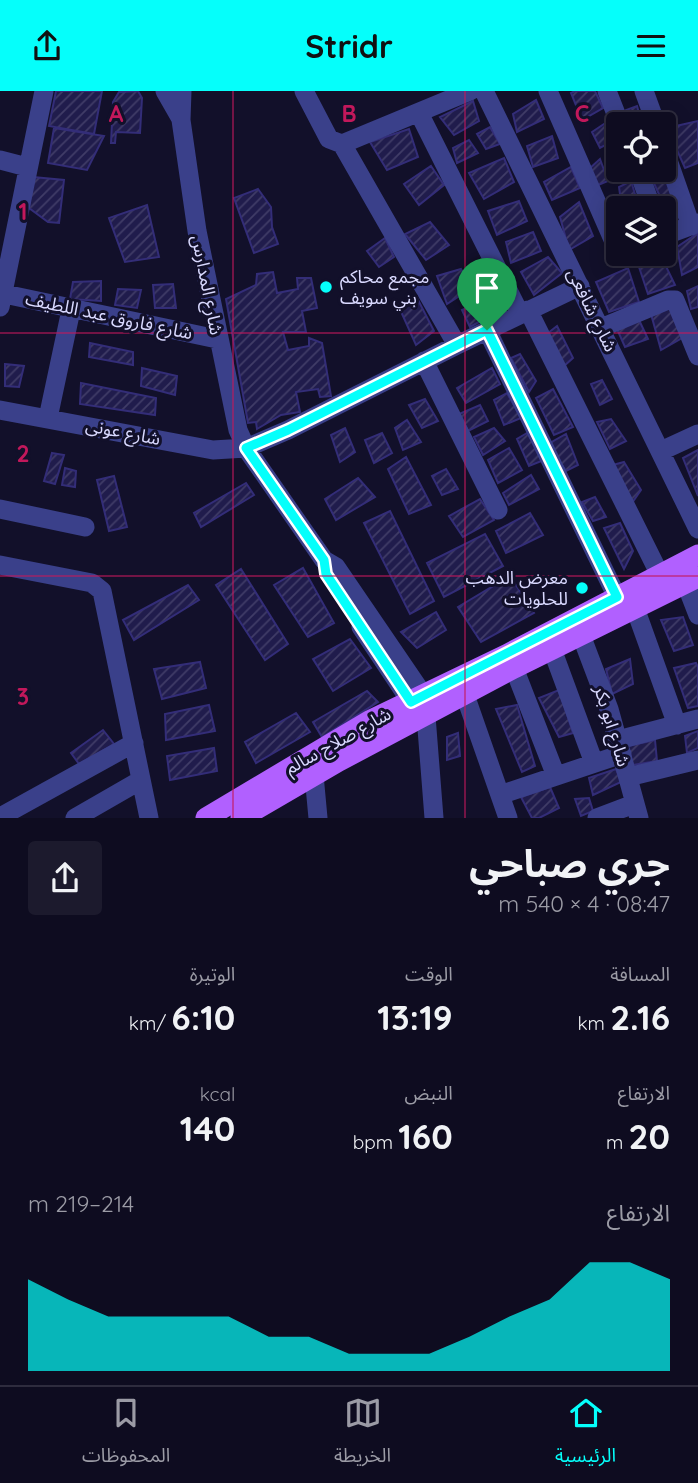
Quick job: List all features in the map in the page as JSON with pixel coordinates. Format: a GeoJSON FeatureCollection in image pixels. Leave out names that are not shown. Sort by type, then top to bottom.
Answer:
{"type":"FeatureCollection","features":[{"type":"Feature","properties":{"kind":"main road","name":"شارع صلاح سالم"},"geometry":{"type":"LineString","coordinates":[[241,818],[314,775],[420,705],[698,555]]}},
{"type":"Feature","properties":{"kind":"main road","name":"شارع صلاح سالم"},"geometry":{"type":"LineString","coordinates":[[206,818],[349,732],[420,705],[465,695],[692,580]]}},
{"type":"Feature","properties":{"kind":"street"},"geometry":{"type":"LineString","coordinates":[[1,298],[44,91]]}},
{"type":"Feature","properties":{"kind":"street","name":"شارع المدارس"},"geometry":{"type":"LineString","coordinates":[[165,91],[181,120]]}},
{"type":"Feature","properties":{"kind":"street","name":"شارع المدارس"},"geometry":{"type":"LineString","coordinates":[[182,91],[181,120],[197,231],[234,420],[246,448],[324,560],[336,567],[420,705]]}},
{"type":"Feature","properties":{"kind":"street"},"geometry":{"type":"LineString","coordinates":[[304,91],[330,139],[342,144],[457,345]]}},
{"type":"Feature","properties":{"kind":"street"},"geometry":{"type":"LineString","coordinates":[[342,144],[470,91]]}},
{"type":"Feature","properties":{"kind":"street","name":"شارع شافعى"},"geometry":{"type":"LineString","coordinates":[[484,91],[698,529]]}},
{"type":"Feature","properties":{"kind":"street"},"geometry":{"type":"LineString","coordinates":[[548,91],[606,224]]}},
{"type":"Feature","properties":{"kind":"street"},"geometry":{"type":"LineString","coordinates":[[607,91],[615,112]]}},
{"type":"Feature","properties":{"kind":"street"},"geometry":{"type":"LineString","coordinates":[[644,91],[652,112]]}},
{"type":"Feature","properties":{"kind":"street"},"geometry":{"type":"LineString","coordinates":[[419,113],[660,575]]}},
{"type":"Feature","properties":{"kind":"street"},"geometry":{"type":"LineString","coordinates":[[0,160],[27,167]]}},
{"type":"Feature","properties":{"kind":"street"},"geometry":{"type":"LineString","coordinates":[[676,178],[695,225],[676,232]]}},
{"type":"Feature","properties":{"kind":"street"},"geometry":{"type":"LineString","coordinates":[[246,448],[288,430],[580,286]]}},
{"type":"Feature","properties":{"kind":"street","name":"شارع فاروق عبد اللطيف"},"geometry":{"type":"LineString","coordinates":[[1,298],[217,339]]}},
{"type":"Feature","properties":{"kind":"street"},"geometry":{"type":"LineString","coordinates":[[601,328],[668,300],[675,300],[698,356]]}},
{"type":"Feature","properties":{"kind":"street"},"geometry":{"type":"LineString","coordinates":[[48,418],[71,310]]}},
{"type":"Feature","properties":{"kind":"street"},"geometry":{"type":"LineString","coordinates":[[487,330],[617,597]]}},
{"type":"Feature","properties":{"kind":"street"},"geometry":{"type":"LineString","coordinates":[[424,361],[498,510]]}},
{"type":"Feature","properties":{"kind":"street","name":"شارع عونى"},"geometry":{"type":"LineString","coordinates":[[0,410],[213,450],[246,448]]}},
{"type":"Feature","properties":{"kind":"street"},"geometry":{"type":"LineString","coordinates":[[661,451],[698,434]]}},
{"type":"Feature","properties":{"kind":"street"},"geometry":{"type":"LineString","coordinates":[[0,509],[85,527]]}},
{"type":"Feature","properties":{"kind":"street"},"geometry":{"type":"LineString","coordinates":[[0,565],[92,583],[102,591],[149,818]]}},
{"type":"Feature","properties":{"kind":"street"},"geometry":{"type":"LineString","coordinates":[[692,580],[698,615]]}},
{"type":"Feature","properties":{"kind":"street"},"geometry":{"type":"LineString","coordinates":[[635,608],[677,725]]}},
{"type":"Feature","properties":{"kind":"street","name":"شارع ابو بكر"},"geometry":{"type":"LineString","coordinates":[[581,635],[602,689],[637,811]]}},
{"type":"Feature","properties":{"kind":"street"},"geometry":{"type":"LineString","coordinates":[[552,649],[594,763]]}},
{"type":"Feature","properties":{"kind":"street"},"geometry":{"type":"LineString","coordinates":[[514,668],[556,776]]}},
{"type":"Feature","properties":{"kind":"street"},"geometry":{"type":"LineString","coordinates":[[465,695],[509,818]]}},
{"type":"Feature","properties":{"kind":"street"},"geometry":{"type":"LineString","coordinates":[[420,705],[434,818]]}},
{"type":"Feature","properties":{"kind":"street"},"geometry":{"type":"LineString","coordinates":[[500,795],[594,763],[620,747],[698,719]]}},
{"type":"Feature","properties":{"kind":"street"},"geometry":{"type":"LineString","coordinates":[[0,817],[134,743]]}},
{"type":"Feature","properties":{"kind":"street"},"geometry":{"type":"LineString","coordinates":[[628,777],[698,759]]}},
{"type":"Feature","properties":{"kind":"street"},"geometry":{"type":"LineString","coordinates":[[314,775],[318,818]]}},
{"type":"Feature","properties":{"kind":"street"},"geometry":{"type":"LineString","coordinates":[[75,818],[141,780]]}},
{"type":"Feature","properties":{"kind":"street"},"geometry":{"type":"LineString","coordinates":[[597,818],[637,811]]}},
{"type":"Feature","properties":{"kind":"building"},"geometry":{"type":"Polygon","coordinates":[[[56,91],[102,91],[94,134],[49,126],[56,91]]]}},
{"type":"Feature","properties":{"kind":"building"},"geometry":{"type":"Polygon","coordinates":[[[138,91],[142,98],[140,133],[116,132],[115,143],[111,143],[113,102],[119,92],[138,91]]]}},
{"type":"Feature","properties":{"kind":"building"},"geometry":{"type":"Polygon","coordinates":[[[595,91],[603,108],[582,120],[571,93],[595,91]]]}},
{"type":"Feature","properties":{"kind":"building"},"geometry":{"type":"Polygon","coordinates":[[[536,100],[544,119],[517,132],[513,114],[536,100]]]}},
{"type":"Feature","properties":{"kind":"building"},"geometry":{"type":"Polygon","coordinates":[[[473,101],[479,121],[454,135],[440,117],[473,101]]]}},
{"type":"Feature","properties":{"kind":"building"},"geometry":{"type":"Polygon","coordinates":[[[637,106],[639,112],[627,112],[637,106]]]}},
{"type":"Feature","properties":{"kind":"building"},"geometry":{"type":"Polygon","coordinates":[[[698,121],[698,163],[685,168],[676,148],[676,126],[698,121]]]}},
{"type":"Feature","properties":{"kind":"building"},"geometry":{"type":"Polygon","coordinates":[[[606,123],[606,145],[600,148],[592,132],[606,123]]]}},
{"type":"Feature","properties":{"kind":"building"},"geometry":{"type":"Polygon","coordinates":[[[490,127],[500,144],[486,149],[477,134],[490,127]]]}},
{"type":"Feature","properties":{"kind":"building"},"geometry":{"type":"Polygon","coordinates":[[[54,128],[104,136],[87,170],[48,163],[54,128]]]}},
{"type":"Feature","properties":{"kind":"building"},"geometry":{"type":"Polygon","coordinates":[[[409,129],[418,157],[387,170],[370,142],[409,129]]]}},
{"type":"Feature","properties":{"kind":"building"},"geometry":{"type":"Polygon","coordinates":[[[552,136],[558,158],[533,167],[527,146],[552,136]]]}},
{"type":"Feature","properties":{"kind":"building"},"geometry":{"type":"Polygon","coordinates":[[[469,140],[478,153],[457,163],[453,148],[469,140]]]}},
{"type":"Feature","properties":{"kind":"building"},"geometry":{"type":"Polygon","coordinates":[[[504,158],[514,182],[484,199],[469,173],[504,158]]]}},
{"type":"Feature","properties":{"kind":"building"},"geometry":{"type":"Polygon","coordinates":[[[600,159],[606,182],[596,186],[589,169],[600,159]]]}},
{"type":"Feature","properties":{"kind":"building"},"geometry":{"type":"Polygon","coordinates":[[[431,166],[444,185],[419,205],[404,184],[431,166]]]}},
{"type":"Feature","properties":{"kind":"building"},"geometry":{"type":"Polygon","coordinates":[[[571,167],[580,188],[552,200],[544,182],[571,167]]]}},
{"type":"Feature","properties":{"kind":"building"},"geometry":{"type":"Polygon","coordinates":[[[33,177],[64,180],[59,223],[48,222],[29,208],[33,177]]]}},
{"type":"Feature","properties":{"kind":"building"},"geometry":{"type":"Polygon","coordinates":[[[631,182],[636,196],[620,196],[619,187],[631,182]]]}},
{"type":"Feature","properties":{"kind":"building"},"geometry":{"type":"Polygon","coordinates":[[[653,182],[669,182],[677,196],[676,196],[660,196],[653,182]]]}},
{"type":"Feature","properties":{"kind":"building"},"geometry":{"type":"Polygon","coordinates":[[[258,189],[271,207],[272,227],[278,244],[254,253],[234,198],[258,189]]]}},
{"type":"Feature","properties":{"kind":"building"},"geometry":{"type":"Polygon","coordinates":[[[519,201],[527,221],[497,235],[488,211],[519,201]]]}},
{"type":"Feature","properties":{"kind":"building"},"geometry":{"type":"Polygon","coordinates":[[[579,202],[593,236],[569,250],[560,217],[579,202]]]}},
{"type":"Feature","properties":{"kind":"building"},"geometry":{"type":"Polygon","coordinates":[[[147,205],[159,257],[125,262],[109,218],[147,205]]]}},
{"type":"Feature","properties":{"kind":"building"},"geometry":{"type":"Polygon","coordinates":[[[430,222],[449,245],[426,260],[405,234],[430,222]]]}},
{"type":"Feature","properties":{"kind":"building"},"geometry":{"type":"Polygon","coordinates":[[[533,232],[541,251],[511,263],[506,242],[533,232]]]}},
{"type":"Feature","properties":{"kind":"building"},"geometry":{"type":"Polygon","coordinates":[[[698,233],[698,267],[682,275],[677,247],[698,233]]]}},
{"type":"Feature","properties":{"kind":"building"},"geometry":{"type":"Polygon","coordinates":[[[385,238],[394,257],[379,267],[367,251],[385,238]]]}},
{"type":"Feature","properties":{"kind":"building"},"geometry":{"type":"Polygon","coordinates":[[[548,257],[562,273],[534,295],[521,272],[548,257]]]}},
{"type":"Feature","properties":{"kind":"building"},"geometry":{"type":"Polygon","coordinates":[[[639,266],[666,266],[675,285],[648,294],[639,266]]]}},
{"type":"Feature","properties":{"kind":"building"},"geometry":{"type":"Polygon","coordinates":[[[628,268],[639,302],[609,312],[596,282],[628,268]]]}},
{"type":"Feature","properties":{"kind":"building"},"geometry":{"type":"Polygon","coordinates":[[[461,269],[472,288],[447,304],[437,276],[461,269]]]}},
{"type":"Feature","properties":{"kind":"building"},"geometry":{"type":"Polygon","coordinates":[[[273,272],[277,293],[298,289],[297,278],[311,278],[317,308],[302,311],[306,332],[283,332],[288,350],[309,346],[309,338],[322,343],[331,396],[320,397],[318,389],[296,392],[300,412],[281,415],[257,429],[256,422],[248,423],[226,299],[256,285],[257,274],[273,272]]]}},
{"type":"Feature","properties":{"kind":"building"},"geometry":{"type":"Polygon","coordinates":[[[101,281],[101,301],[70,299],[73,282],[101,281]]]}},
{"type":"Feature","properties":{"kind":"building"},"geometry":{"type":"Polygon","coordinates":[[[173,284],[176,308],[155,308],[153,285],[173,284]]]}},
{"type":"Feature","properties":{"kind":"building"},"geometry":{"type":"Polygon","coordinates":[[[698,286],[698,307],[691,309],[687,291],[698,286]]]}},
{"type":"Feature","properties":{"kind":"building"},"geometry":{"type":"Polygon","coordinates":[[[118,289],[141,290],[137,308],[115,305],[118,289]]]}},
{"type":"Feature","properties":{"kind":"building"},"geometry":{"type":"Polygon","coordinates":[[[416,296],[434,331],[416,345],[398,305],[416,296]]]}},
{"type":"Feature","properties":{"kind":"building"},"geometry":{"type":"Polygon","coordinates":[[[493,296],[499,311],[470,327],[462,310],[493,296]]]}},
{"type":"Feature","properties":{"kind":"building"},"geometry":{"type":"Polygon","coordinates":[[[670,307],[682,338],[661,350],[651,314],[670,307]]]}},
{"type":"Feature","properties":{"kind":"building"},"geometry":{"type":"Polygon","coordinates":[[[639,320],[648,339],[625,347],[617,329],[639,320]]]}},
{"type":"Feature","properties":{"kind":"building"},"geometry":{"type":"Polygon","coordinates":[[[557,326],[573,358],[564,366],[548,333],[557,326]]]}},
{"type":"Feature","properties":{"kind":"building"},"geometry":{"type":"Polygon","coordinates":[[[90,343],[133,352],[133,365],[89,357],[90,343]]]}},
{"type":"Feature","properties":{"kind":"building"},"geometry":{"type":"Polygon","coordinates":[[[520,354],[536,381],[529,392],[511,358],[520,354]]]}},
{"type":"Feature","properties":{"kind":"building"},"geometry":{"type":"Polygon","coordinates":[[[5,364],[24,366],[19,387],[5,386],[5,364]]]}},
{"type":"Feature","properties":{"kind":"building"},"geometry":{"type":"Polygon","coordinates":[[[142,368],[177,376],[175,395],[141,386],[142,368]]]}},
{"type":"Feature","properties":{"kind":"building"},"geometry":{"type":"Polygon","coordinates":[[[492,368],[500,384],[466,403],[457,388],[492,368]]]}},
{"type":"Feature","properties":{"kind":"building"},"geometry":{"type":"Polygon","coordinates":[[[602,380],[612,399],[600,405],[591,384],[602,380]]]}},
{"type":"Feature","properties":{"kind":"building"},"geometry":{"type":"Polygon","coordinates":[[[81,383],[156,398],[155,415],[80,404],[81,383]]]}},
{"type":"Feature","properties":{"kind":"building"},"geometry":{"type":"Polygon","coordinates":[[[553,389],[573,427],[554,435],[536,398],[553,389]]]}},
{"type":"Feature","properties":{"kind":"building"},"geometry":{"type":"Polygon","coordinates":[[[507,393],[521,418],[504,425],[494,400],[507,393]]]}},
{"type":"Feature","properties":{"kind":"building"},"geometry":{"type":"Polygon","coordinates":[[[425,399],[438,421],[422,428],[409,405],[425,399]]]}},
{"type":"Feature","properties":{"kind":"building"},"geometry":{"type":"Polygon","coordinates":[[[480,405],[488,421],[468,431],[459,414],[480,405]]]}},
{"type":"Feature","properties":{"kind":"building"},"geometry":{"type":"Polygon","coordinates":[[[611,419],[626,441],[610,449],[597,422],[611,419]]]}},
{"type":"Feature","properties":{"kind":"building"},"geometry":{"type":"Polygon","coordinates":[[[407,420],[421,442],[403,450],[395,428],[407,420]]]}},
{"type":"Feature","properties":{"kind":"building"},"geometry":{"type":"Polygon","coordinates":[[[345,428],[355,452],[340,462],[331,435],[345,428]]]}},
{"type":"Feature","properties":{"kind":"building"},"geometry":{"type":"Polygon","coordinates":[[[494,428],[505,441],[483,455],[474,437],[494,428]]]}},
{"type":"Feature","properties":{"kind":"building"},"geometry":{"type":"Polygon","coordinates":[[[382,433],[392,453],[374,463],[365,440],[382,433]]]}},
{"type":"Feature","properties":{"kind":"building"},"geometry":{"type":"Polygon","coordinates":[[[527,433],[544,460],[529,466],[517,439],[527,433]]]}},
{"type":"Feature","properties":{"kind":"building"},"geometry":{"type":"Polygon","coordinates":[[[566,434],[578,465],[566,471],[548,444],[566,434]]]}},
{"type":"Feature","properties":{"kind":"building"},"geometry":{"type":"Polygon","coordinates":[[[509,448],[522,470],[498,483],[488,460],[509,448]]]}},
{"type":"Feature","properties":{"kind":"building"},"geometry":{"type":"Polygon","coordinates":[[[698,450],[698,496],[683,458],[698,450]]]}},
{"type":"Feature","properties":{"kind":"building"},"geometry":{"type":"Polygon","coordinates":[[[52,453],[64,455],[55,484],[44,481],[52,453]]]}},
{"type":"Feature","properties":{"kind":"building"},"geometry":{"type":"Polygon","coordinates":[[[406,457],[431,505],[409,514],[388,469],[406,457]]]}},
{"type":"Feature","properties":{"kind":"building"},"geometry":{"type":"Polygon","coordinates":[[[624,462],[641,490],[632,503],[613,465],[624,462]]]}},
{"type":"Feature","properties":{"kind":"building"},"geometry":{"type":"Polygon","coordinates":[[[65,468],[76,471],[75,487],[62,485],[65,468]]]}},
{"type":"Feature","properties":{"kind":"building"},"geometry":{"type":"Polygon","coordinates":[[[446,469],[458,489],[442,495],[432,476],[446,469]]]}},
{"type":"Feature","properties":{"kind":"building"},"geometry":{"type":"Polygon","coordinates":[[[531,475],[539,489],[509,505],[503,493],[531,475]]]}},
{"type":"Feature","properties":{"kind":"building"},"geometry":{"type":"Polygon","coordinates":[[[114,476],[127,527],[109,531],[97,480],[114,476]]]}},
{"type":"Feature","properties":{"kind":"building"},"geometry":{"type":"Polygon","coordinates":[[[358,478],[375,497],[336,520],[325,499],[358,478]]]}},
{"type":"Feature","properties":{"kind":"building"},"geometry":{"type":"Polygon","coordinates":[[[246,483],[254,495],[201,527],[194,513],[246,483]]]}},
{"type":"Feature","properties":{"kind":"building"},"geometry":{"type":"Polygon","coordinates":[[[595,497],[606,517],[593,521],[582,502],[595,497]]]}},
{"type":"Feature","properties":{"kind":"building"},"geometry":{"type":"Polygon","coordinates":[[[480,499],[494,520],[463,537],[449,516],[480,499]]]}},
{"type":"Feature","properties":{"kind":"building"},"geometry":{"type":"Polygon","coordinates":[[[390,511],[434,601],[410,614],[364,523],[390,511]]]}},
{"type":"Feature","properties":{"kind":"building"},"geometry":{"type":"Polygon","coordinates":[[[530,513],[543,535],[506,553],[496,531],[530,513]]]}},
{"type":"Feature","properties":{"kind":"building"},"geometry":{"type":"Polygon","coordinates":[[[620,523],[633,551],[624,569],[604,528],[620,523]]]}},
{"type":"Feature","properties":{"kind":"building"},"geometry":{"type":"Polygon","coordinates":[[[485,534],[503,566],[444,597],[427,563],[485,534]]]}},
{"type":"Feature","properties":{"kind":"building"},"geometry":{"type":"Polygon","coordinates":[[[303,568],[334,623],[308,637],[274,585],[303,568]]]}},
{"type":"Feature","properties":{"kind":"building"},"geometry":{"type":"Polygon","coordinates":[[[241,569],[288,644],[265,660],[216,585],[241,569]]]}},
{"type":"Feature","properties":{"kind":"building"},"geometry":{"type":"Polygon","coordinates":[[[510,576],[534,613],[481,642],[458,607],[510,576]]]}},
{"type":"Feature","properties":{"kind":"building"},"geometry":{"type":"Polygon","coordinates":[[[188,585],[199,600],[134,640],[123,620],[188,585]]]}},
{"type":"Feature","properties":{"kind":"building"},"geometry":{"type":"Polygon","coordinates":[[[436,612],[446,630],[417,648],[401,632],[436,612]]]}},
{"type":"Feature","properties":{"kind":"building"},"geometry":{"type":"Polygon","coordinates":[[[683,617],[693,645],[674,651],[661,620],[683,617]]]}},
{"type":"Feature","properties":{"kind":"building"},"geometry":{"type":"Polygon","coordinates":[[[350,639],[371,668],[333,691],[313,659],[350,639]]]}},
{"type":"Feature","properties":{"kind":"building"},"geometry":{"type":"Polygon","coordinates":[[[630,659],[633,684],[612,694],[606,669],[630,659]]]}},
{"type":"Feature","properties":{"kind":"building"},"geometry":{"type":"Polygon","coordinates":[[[200,662],[206,688],[162,699],[154,669],[200,662]]]}},
{"type":"Feature","properties":{"kind":"building"},"geometry":{"type":"Polygon","coordinates":[[[696,663],[698,706],[688,708],[674,668],[696,663]]]}},
{"type":"Feature","properties":{"kind":"building"},"geometry":{"type":"Polygon","coordinates":[[[559,690],[573,733],[559,737],[539,698],[559,690]]]}},
{"type":"Feature","properties":{"kind":"building"},"geometry":{"type":"Polygon","coordinates":[[[367,691],[378,702],[322,737],[313,722],[367,691]]]}},
{"type":"Feature","properties":{"kind":"building"},"geometry":{"type":"Polygon","coordinates":[[[209,705],[215,731],[166,740],[165,714],[209,705]]]}},
{"type":"Feature","properties":{"kind":"building"},"geometry":{"type":"Polygon","coordinates":[[[517,705],[535,766],[522,772],[496,709],[517,705]]]}},
{"type":"Feature","properties":{"kind":"building"},"geometry":{"type":"Polygon","coordinates":[[[296,713],[310,732],[256,763],[245,742],[296,713]]]}},
{"type":"Feature","properties":{"kind":"building"},"geometry":{"type":"Polygon","coordinates":[[[103,730],[114,744],[79,764],[71,753],[103,730]]]}},
{"type":"Feature","properties":{"kind":"building"},"geometry":{"type":"Polygon","coordinates":[[[698,731],[698,748],[687,753],[685,736],[698,731]]]}},
{"type":"Feature","properties":{"kind":"building"},"geometry":{"type":"Polygon","coordinates":[[[458,733],[460,756],[447,760],[447,737],[458,733]]]}},
{"type":"Feature","properties":{"kind":"building"},"geometry":{"type":"Polygon","coordinates":[[[655,740],[657,761],[633,765],[628,746],[655,740]]]}},
{"type":"Feature","properties":{"kind":"building"},"geometry":{"type":"Polygon","coordinates":[[[214,748],[217,771],[170,780],[167,756],[214,748]]]}},
{"type":"Feature","properties":{"kind":"building"},"geometry":{"type":"Polygon","coordinates":[[[616,769],[621,782],[593,795],[589,778],[616,769]]]}},
{"type":"Feature","properties":{"kind":"building"},"geometry":{"type":"Polygon","coordinates":[[[550,787],[559,808],[539,818],[532,818],[521,797],[550,787]]]}},
{"type":"Feature","properties":{"kind":"building"},"geometry":{"type":"Polygon","coordinates":[[[589,798],[593,811],[581,816],[575,799],[589,798]]]}},
{"type":"Feature","properties":{"kind":"place","name":"مجمع محاكم بني سويف"},"geometry":{"type":"Point","coordinates":[326,287]}},
{"type":"Feature","properties":{"kind":"place","name":"معرض الدهب للحلويات"},"geometry":{"type":"Point","coordinates":[582,588]}},
{"type":"Feature","properties":{"kind":"route"},"geometry":{"type":"LineString","coordinates":[[487,330],[617,597],[411,702],[326,574],[324,560],[246,448],[288,430],[487,330]]}}]}
